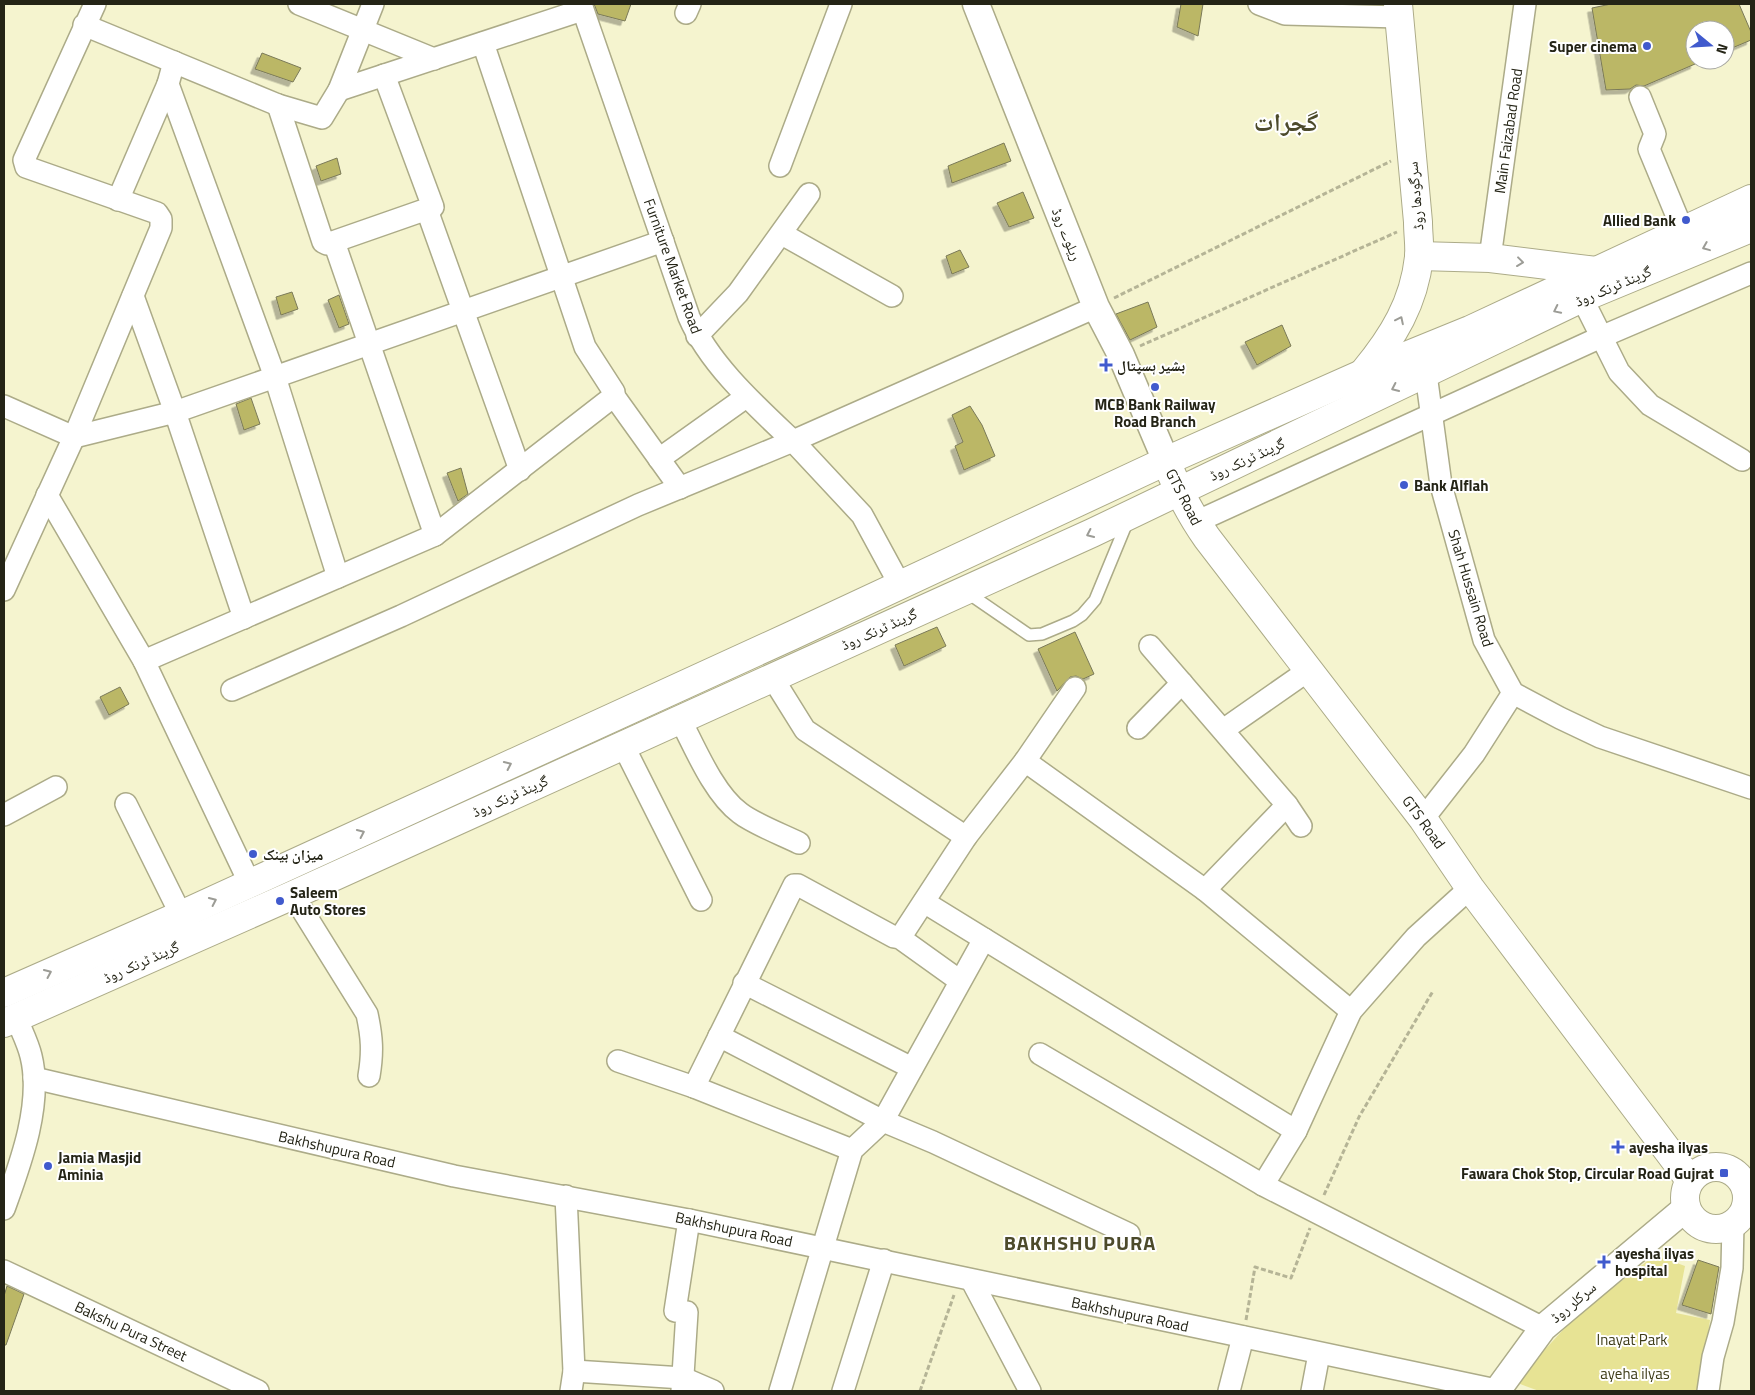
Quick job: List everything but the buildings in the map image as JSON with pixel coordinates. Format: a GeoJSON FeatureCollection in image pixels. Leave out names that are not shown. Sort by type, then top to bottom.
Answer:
{"type":"FeatureCollection","features":[{"type":"Feature","properties":{"kind":"main road","name":"سرگودھا روڈ"},"geometry":{"type":"LineString","coordinates":[[1362,374],[1386,346],[1409,301],[1419,256],[1418,222],[1398,10]]}},
{"type":"Feature","properties":{"kind":"main road","name":"گرینڈ ٹرنک روڈ"},"geometry":{"type":"LineString","coordinates":[[4,993],[250,884],[1166,461],[1362,374],[1470,330],[1751,199]]}},
{"type":"Feature","properties":{"kind":"main road","name":"گرینڈ ٹرنک روڈ"},"geometry":{"type":"LineString","coordinates":[[10,1020],[293,895],[1131,514],[1582,298],[1751,228]]}},
{"type":"Feature","properties":{"kind":"main road"},"geometry":{"type":"LineString","coordinates":[[1419,256],[1490,258],[1596,271]]}},
{"type":"Feature","properties":{"kind":"main road","name":"GTS Road"},"geometry":{"type":"LineString","coordinates":[[1166,461],[1179,491],[1196,522],[1422,818],[1470,888],[1690,1180]]}},
{"type":"Feature","properties":{"kind":"main road"},"geometry":{"type":"LineString","coordinates":[[468,784],[478,811]]}},
{"type":"Feature","properties":{"kind":"main road"},"geometry":{"type":"LineString","coordinates":[[1706,1168],[1726,1168],[1742,1180],[1746,1190],[1747,1200],[1743,1215],[1724,1228],[1705,1228],[1690,1216],[1686,1208],[1684,1199],[1690,1180],[1706,1168]]}},
{"type":"Feature","properties":{"kind":"street"},"geometry":{"type":"LineString","coordinates":[[4,590],[74,437],[161,228],[161,219],[157,213],[26,168],[24,164],[24,160],[95,4]]}},
{"type":"Feature","properties":{"kind":"street"},"geometry":{"type":"LineString","coordinates":[[299,4],[434,59]]}},
{"type":"Feature","properties":{"kind":"street"},"geometry":{"type":"LineString","coordinates":[[84,25],[278,105],[322,118],[339,90],[372,4]]}},
{"type":"Feature","properties":{"kind":"street"},"geometry":{"type":"LineString","coordinates":[[780,166],[840,4]]}},
{"type":"Feature","properties":{"kind":"street","name":"ریلوے روڈ"},"geometry":{"type":"LineString","coordinates":[[976,4],[1096,308],[1121,355],[1166,461]]}},
{"type":"Feature","properties":{"kind":"street"},"geometry":{"type":"LineString","coordinates":[[1259,4],[1285,14],[1398,10]]}},
{"type":"Feature","properties":{"kind":"street","name":"Main Faizabad Road"},"geometry":{"type":"LineString","coordinates":[[1490,258],[1525,4]]}},
{"type":"Feature","properties":{"kind":"street"},"geometry":{"type":"LineString","coordinates":[[339,90],[483,43],[577,6]]}},
{"type":"Feature","properties":{"kind":"street","name":"Furniture Market Road"},"geometry":{"type":"LineString","coordinates":[[577,6],[697,336],[746,397],[793,441],[862,515],[900,585]]}},
{"type":"Feature","properties":{"kind":"street"},"geometry":{"type":"LineString","coordinates":[[483,43],[585,347],[614,392],[614,396],[680,488]]}},
{"type":"Feature","properties":{"kind":"street"},"geometry":{"type":"LineString","coordinates":[[118,200],[168,84],[174,62]]}},
{"type":"Feature","properties":{"kind":"street"},"geometry":{"type":"LineString","coordinates":[[278,105],[323,242],[327,244],[427,210],[433,205],[384,75]]}},
{"type":"Feature","properties":{"kind":"street"},"geometry":{"type":"LineString","coordinates":[[168,84],[274,377],[338,577]]}},
{"type":"Feature","properties":{"kind":"street"},"geometry":{"type":"LineString","coordinates":[[1640,97],[1655,134],[1649,149],[1683,231]]}},
{"type":"Feature","properties":{"kind":"street"},"geometry":{"type":"LineString","coordinates":[[697,336],[738,293],[809,194]]}},
{"type":"Feature","properties":{"kind":"street"},"geometry":{"type":"LineString","coordinates":[[427,210],[520,470]]}},
{"type":"Feature","properties":{"kind":"street"},"geometry":{"type":"LineString","coordinates":[[782,234],[892,296]]}},
{"type":"Feature","properties":{"kind":"street"},"geometry":{"type":"LineString","coordinates":[[4,406],[74,437],[175,412],[663,241]]}},
{"type":"Feature","properties":{"kind":"street"},"geometry":{"type":"LineString","coordinates":[[334,242],[435,535]]}},
{"type":"Feature","properties":{"kind":"street"},"geometry":{"type":"LineString","coordinates":[[1196,522],[1601,337],[1751,273]]}},
{"type":"Feature","properties":{"kind":"street"},"geometry":{"type":"LineString","coordinates":[[133,296],[175,412],[244,618]]}},
{"type":"Feature","properties":{"kind":"street"},"geometry":{"type":"LineString","coordinates":[[1582,298],[1618,372],[1650,405],[1742,460]]}},
{"type":"Feature","properties":{"kind":"street"},"geometry":{"type":"LineString","coordinates":[[232,690],[410,612],[638,505],[793,441],[1096,308]]}},
{"type":"Feature","properties":{"kind":"street","name":"Shah Hussain Road"},"geometry":{"type":"LineString","coordinates":[[1426,374],[1441,485],[1484,640],[1513,693]]}},
{"type":"Feature","properties":{"kind":"street"},"geometry":{"type":"LineString","coordinates":[[144,662],[435,535],[614,396]]}},
{"type":"Feature","properties":{"kind":"street"},"geometry":{"type":"LineString","coordinates":[[659,459],[746,397]]}},
{"type":"Feature","properties":{"kind":"street"},"geometry":{"type":"LineString","coordinates":[[47,495],[144,662],[250,884]]}},
{"type":"Feature","properties":{"kind":"street"},"geometry":{"type":"LineString","coordinates":[[1150,646],[1287,805],[1301,826]]}},
{"type":"Feature","properties":{"kind":"street"},"geometry":{"type":"LineString","coordinates":[[1223,730],[1309,670]]}},
{"type":"Feature","properties":{"kind":"street"},"geometry":{"type":"LineString","coordinates":[[772,677],[805,730],[966,838]]}},
{"type":"Feature","properties":{"kind":"street"},"geometry":{"type":"LineString","coordinates":[[1138,728],[1182,683]]}},
{"type":"Feature","properties":{"kind":"street"},"geometry":{"type":"LineString","coordinates":[[900,938],[966,838],[1025,761],[1075,688]]}},
{"type":"Feature","properties":{"kind":"street"},"geometry":{"type":"LineString","coordinates":[[1422,818],[1474,754],[1513,693],[1600,737],[1751,788]]}},
{"type":"Feature","properties":{"kind":"street"},"geometry":{"type":"LineString","coordinates":[[680,719],[718,790],[728,803],[741,815],[800,842]]}},
{"type":"Feature","properties":{"kind":"street"},"geometry":{"type":"LineString","coordinates":[[623,744],[700,900]]}},
{"type":"Feature","properties":{"kind":"street"},"geometry":{"type":"LineString","coordinates":[[1025,761],[1206,890],[1351,1011]]}},
{"type":"Feature","properties":{"kind":"street"},"geometry":{"type":"LineString","coordinates":[[4,815],[56,787]]}},
{"type":"Feature","properties":{"kind":"street"},"geometry":{"type":"LineString","coordinates":[[126,804],[181,915]]}},
{"type":"Feature","properties":{"kind":"street"},"geometry":{"type":"LineString","coordinates":[[1206,890],[1287,805]]}},
{"type":"Feature","properties":{"kind":"street"},"geometry":{"type":"LineString","coordinates":[[694,1087],[794,885],[798,885],[894,937],[900,938],[960,981]]}},
{"type":"Feature","properties":{"kind":"street"},"geometry":{"type":"LineString","coordinates":[[1263,1185],[1296,1131],[1351,1011],[1416,937],[1470,888]]}},
{"type":"Feature","properties":{"kind":"street"},"geometry":{"type":"LineString","coordinates":[[293,895],[367,1014],[372,1034],[373,1053],[369,1076]]}},
{"type":"Feature","properties":{"kind":"street"},"geometry":{"type":"LineString","coordinates":[[924,902],[1296,1131]]}},
{"type":"Feature","properties":{"kind":"street"},"geometry":{"type":"LineString","coordinates":[[780,1391],[852,1150],[883,1122],[984,939]]}},
{"type":"Feature","properties":{"kind":"street"},"geometry":{"type":"LineString","coordinates":[[744,983],[912,1068]]}},
{"type":"Feature","properties":{"kind":"street"},"geometry":{"type":"LineString","coordinates":[[4,1210],[16,1176],[32,1116],[34,1078],[31,1056],[10,1020]]}},
{"type":"Feature","properties":{"kind":"street"},"geometry":{"type":"LineString","coordinates":[[719,1036],[883,1122],[933,1142],[1129,1234]]}},
{"type":"Feature","properties":{"kind":"street"},"geometry":{"type":"LineString","coordinates":[[1040,1054],[1263,1185],[1543,1328]]}},
{"type":"Feature","properties":{"kind":"street"},"geometry":{"type":"LineString","coordinates":[[618,1061],[694,1087],[852,1150]]}},
{"type":"Feature","properties":{"kind":"street","name":"Bakhshupura Road"},"geometry":{"type":"LineString","coordinates":[[34,1078],[454,1176],[689,1220],[884,1260],[1319,1354],[1501,1391]]}},
{"type":"Feature","properties":{"kind":"street"},"geometry":{"type":"LineString","coordinates":[[566,1196],[572,1381],[682,1385],[713,1391]]}},
{"type":"Feature","properties":{"kind":"street","name":"سرکلر روڈ"},"geometry":{"type":"LineString","coordinates":[[1497,1391],[1543,1328],[1686,1208]]}},
{"type":"Feature","properties":{"kind":"street"},"geometry":{"type":"LineString","coordinates":[[1708,1391],[1713,1357],[1723,1322],[1743,1215]]}},
{"type":"Feature","properties":{"kind":"street"},"geometry":{"type":"LineString","coordinates":[[682,1385],[687,1312],[676,1311],[689,1220]]}},
{"type":"Feature","properties":{"kind":"street"},"geometry":{"type":"LineString","coordinates":[[843,1391],[884,1260]]}},
{"type":"Feature","properties":{"kind":"street","name":"Bakshu Pura Street"},"geometry":{"type":"LineString","coordinates":[[4,1271],[258,1391]]}},
{"type":"Feature","properties":{"kind":"street"},"geometry":{"type":"LineString","coordinates":[[966,1279],[1030,1391]]}},
{"type":"Feature","properties":{"kind":"street"},"geometry":{"type":"LineString","coordinates":[[1228,1391],[1243,1337]]}},
{"type":"Feature","properties":{"kind":"street"},"geometry":{"type":"LineString","coordinates":[[1312,1391],[1319,1354]]}},
{"type":"Feature","properties":{"kind":"lane"},"geometry":{"type":"LineString","coordinates":[[964,590],[1029,635],[1042,634],[1073,621],[1082,615],[1095,600],[1131,514]]}},
{"type":"Feature","properties":{"kind":"path"},"geometry":{"type":"LineString","coordinates":[[1096,308],[1411,151]]}},
{"type":"Feature","properties":{"kind":"path"},"geometry":{"type":"LineString","coordinates":[[1121,355],[1418,222]]}},
{"type":"Feature","properties":{"kind":"path"},"geometry":{"type":"LineString","coordinates":[[1243,1337],[1255,1267],[1291,1278],[1316,1212],[1359,1117],[1433,991]]}},
{"type":"Feature","properties":{"kind":"path"},"geometry":{"type":"LineString","coordinates":[[920,1391],[966,1279]]}},
{"type":"Feature","properties":{"kind":"green space","name":"Inayat Park"},"geometry":{"type":"Polygon","coordinates":[[[1655,1255],[1685,1266],[1676,1313],[1710,1320],[1700,1391],[1539,1391],[1515,1382],[1575,1317],[1655,1255]]]}},
{"type":"Feature","properties":{"kind":"place","name":"Super cinema"},"geometry":{"type":"Point","coordinates":[1647,46]}},
{"type":"Feature","properties":{"kind":"place","name":"Allied Bank"},"geometry":{"type":"Point","coordinates":[1686,220]}},
{"type":"Feature","properties":{"kind":"place","name":"بشیر ہسپتال"},"geometry":{"type":"Point","coordinates":[1106,365]}},
{"type":"Feature","properties":{"kind":"place","name":"MCB Bank Railway Road Branch"},"geometry":{"type":"Point","coordinates":[1155,387]}},
{"type":"Feature","properties":{"kind":"place","name":"Bank Alflah"},"geometry":{"type":"Point","coordinates":[1404,485]}},
{"type":"Feature","properties":{"kind":"place","name":"میزان بینک"},"geometry":{"type":"Point","coordinates":[253,854]}},
{"type":"Feature","properties":{"kind":"place","name":"Saleem Auto Stores"},"geometry":{"type":"Point","coordinates":[280,901]}},
{"type":"Feature","properties":{"kind":"place","name":"ayesha ilyas"},"geometry":{"type":"Point","coordinates":[1618,1147]}},
{"type":"Feature","properties":{"kind":"place","name":"Jamia Masjid Aminia"},"geometry":{"type":"Point","coordinates":[48,1166]}},
{"type":"Feature","properties":{"kind":"place","name":"Fawara Chok Stop, Circular Road Gujrat"},"geometry":{"type":"Point","coordinates":[1724,1173]}},
{"type":"Feature","properties":{"kind":"place","name":"ayesha ilyas hospital"},"geometry":{"type":"Point","coordinates":[1604,1262]}},
{"type":"Feature","properties":{"kind":"district","name":"گجرات"},"geometry":{"type":"Point","coordinates":[1286,122]}},
{"type":"Feature","properties":{"kind":"district","name":"BAKHSHU PURA"},"geometry":{"type":"Point","coordinates":[1080,1242]}},
{"type":"Feature","properties":{"kind":"park label","name":"ayeha ilyas"},"geometry":{"type":"Point","coordinates":[1635,1373]}}]}
